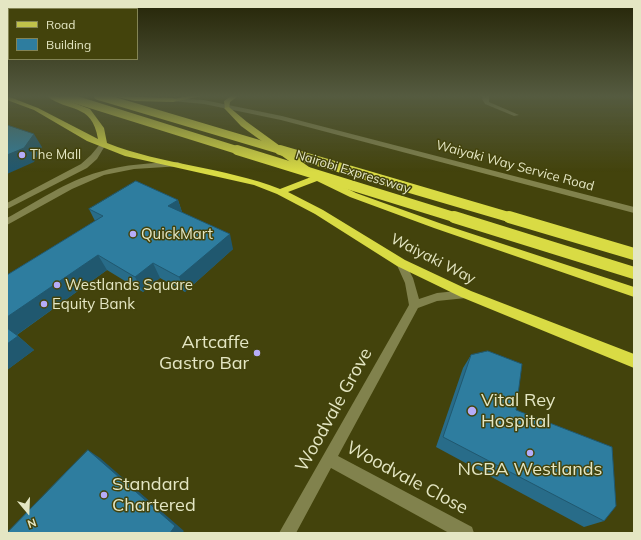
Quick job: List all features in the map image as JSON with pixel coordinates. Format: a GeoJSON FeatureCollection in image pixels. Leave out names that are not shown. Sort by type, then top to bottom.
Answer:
{"type":"FeatureCollection","features":[{"type":"Feature","properties":{"kind":"highway","name":"Waiyaki Way"},"geometry":{"type":"LineString","coordinates":[[58,121],[90,139],[136,156],[178,164],[257,183],[280,192],[319,212],[401,262],[466,294],[634,361]]}},
{"type":"Feature","properties":{"kind":"highway"},"geometry":{"type":"LineString","coordinates":[[95,121],[100,128],[103,144]]}},
{"type":"Feature","properties":{"kind":"highway","name":"Nairobi Expressway"},"geometry":{"type":"LineString","coordinates":[[145,121],[634,273]]}},
{"type":"Feature","properties":{"kind":"highway","name":"Nairobi Expressway"},"geometry":{"type":"LineString","coordinates":[[183,121],[634,254]]}},
{"type":"Feature","properties":{"kind":"highway","name":"Waiyaki Way"},"geometry":{"type":"LineString","coordinates":[[241,121],[317,177],[353,195],[438,226],[634,292]]}},
{"type":"Feature","properties":{"kind":"highway"},"geometry":{"type":"LineString","coordinates":[[280,192],[308,182],[317,177]]}},
{"type":"Feature","properties":{"kind":"street","name":"Waiyaki Way Service Road"},"geometry":{"type":"LineString","coordinates":[[294,121],[634,210]]}},
{"type":"Feature","properties":{"kind":"street"},"geometry":{"type":"LineString","coordinates":[[7,206],[84,166],[94,157],[103,144]]}},
{"type":"Feature","properties":{"kind":"street"},"geometry":{"type":"LineString","coordinates":[[7,222],[62,190],[91,177],[134,167],[178,164]]}},
{"type":"Feature","properties":{"kind":"street"},"geometry":{"type":"LineString","coordinates":[[401,262],[408,274],[412,287],[414,305],[436,297],[466,294]]}},
{"type":"Feature","properties":{"kind":"street","name":"Woodvale Grove"},"geometry":{"type":"LineString","coordinates":[[286,533],[329,459],[414,305]]}},
{"type":"Feature","properties":{"kind":"street","name":"Woodvale Close"},"geometry":{"type":"LineString","coordinates":[[329,459],[466,533]]}},
{"type":"Feature","properties":{"kind":"building"},"geometry":{"type":"Polygon","coordinates":[[[7,125],[34,134],[24,148],[7,155],[7,125]]]}},
{"type":"Feature","properties":{"kind":"building","name":"Westlands Square"},"geometry":{"type":"Polygon","coordinates":[[[136,181],[178,200],[168,206],[230,234],[179,277],[153,263],[135,277],[98,255],[7,317],[7,275],[103,216],[89,209],[136,181]]]}},
{"type":"Feature","properties":{"kind":"building"},"geometry":{"type":"Polygon","coordinates":[[[7,328],[18,336],[7,344],[7,328]]]}},
{"type":"Feature","properties":{"kind":"building"},"geometry":{"type":"Polygon","coordinates":[[[488,351],[522,364],[516,410],[612,447],[616,506],[604,521],[443,437],[471,355],[488,351]]]}},
{"type":"Feature","properties":{"kind":"building","name":"Standard Chartered"},"geometry":{"type":"Polygon","coordinates":[[[88,450],[175,526],[170,533],[7,533],[88,450]]]}},
{"type":"Feature","properties":{"kind":"place","name":"The Mall"},"geometry":{"type":"Point","coordinates":[22,155]}},
{"type":"Feature","properties":{"kind":"place","name":"QuickMart"},"geometry":{"type":"Point","coordinates":[133,234]}},
{"type":"Feature","properties":{"kind":"place","name":"Westlands Square"},"geometry":{"type":"Point","coordinates":[57,285]}},
{"type":"Feature","properties":{"kind":"place","name":"Equity Bank"},"geometry":{"type":"Point","coordinates":[44,304]}},
{"type":"Feature","properties":{"kind":"place","name":"Artcaffe Gastro Bar"},"geometry":{"type":"Point","coordinates":[257,353]}},
{"type":"Feature","properties":{"kind":"place","name":"Vital Rey Hospital"},"geometry":{"type":"Point","coordinates":[472,411]}},
{"type":"Feature","properties":{"kind":"place","name":"NCBA Westlands"},"geometry":{"type":"Point","coordinates":[530,453]}},
{"type":"Feature","properties":{"kind":"place","name":"Standard Chartered"},"geometry":{"type":"Point","coordinates":[104,495]}}]}
